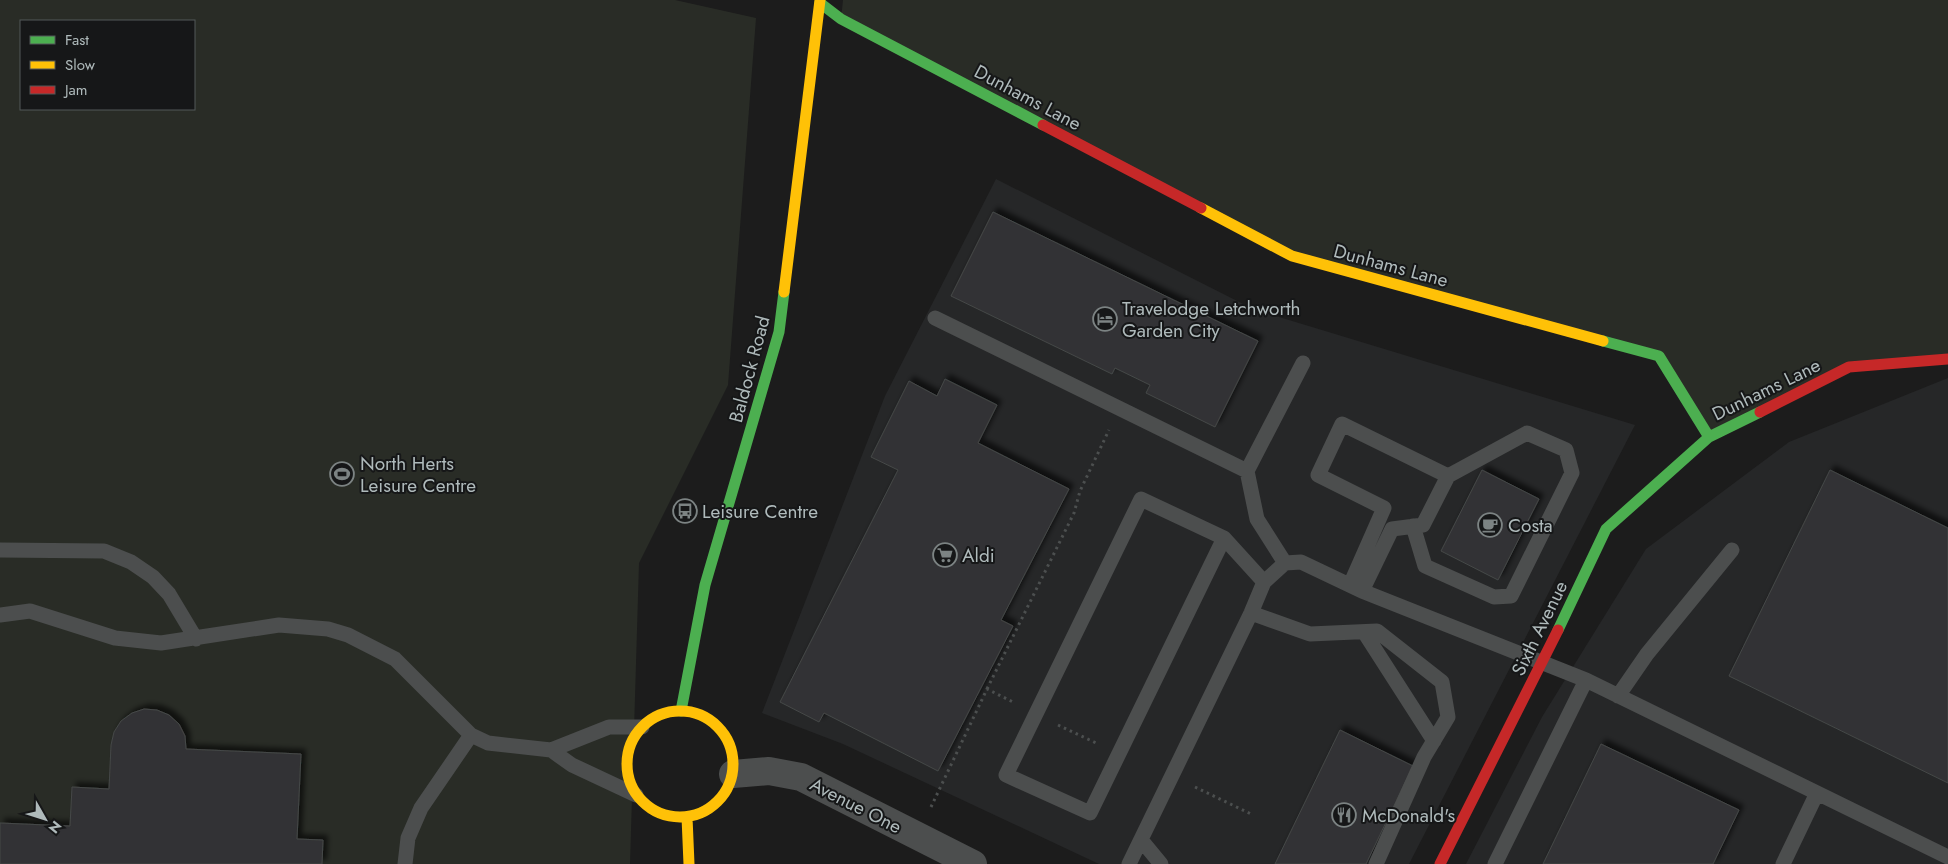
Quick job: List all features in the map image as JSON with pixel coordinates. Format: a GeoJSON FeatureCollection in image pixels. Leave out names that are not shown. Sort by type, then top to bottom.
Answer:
{"type":"FeatureCollection","features":[{"type":"Feature","properties":{"kind":"street","name":"Dunhams Lane"},"geometry":{"type":"LineString","coordinates":[[820,2],[841,19],[1292,256],[1659,356],[1709,437],[1849,367],[1948,359]]}},
{"type":"Feature","properties":{"kind":"street","name":"Baldock Road"},"geometry":{"type":"LineString","coordinates":[[681,711],[705,585],[779,332],[820,2]]}},
{"type":"Feature","properties":{"kind":"street","name":"Sixth Avenue"},"geometry":{"type":"LineString","coordinates":[[1440,864],[1542,663],[1606,529],[1709,437]]}},
{"type":"Feature","properties":{"kind":"street"},"geometry":{"type":"LineString","coordinates":[[681,711],[699,714],[715,724],[726,738],[733,756],[732,774],[727,790],[717,803],[703,812],[688,817],[668,816],[650,808],[636,795],[628,778],[627,760],[632,743],[642,727],[667,713],[681,711]]}},
{"type":"Feature","properties":{"kind":"street","name":"Avenue One"},"geometry":{"type":"LineString","coordinates":[[732,774],[769,771],[801,777],[973,864]]}},
{"type":"Feature","properties":{"kind":"street"},"geometry":{"type":"LineString","coordinates":[[688,817],[689,864]]}},
{"type":"Feature","properties":{"kind":"lane"},"geometry":{"type":"LineString","coordinates":[[935,318],[1247,471]]}},
{"type":"Feature","properties":{"kind":"lane"},"geometry":{"type":"LineString","coordinates":[[1285,563],[1257,519],[1247,471],[1303,363]]}},
{"type":"Feature","properties":{"kind":"lane"},"geometry":{"type":"LineString","coordinates":[[1356,588],[1384,508],[1318,476],[1342,424],[1448,476]]}},
{"type":"Feature","properties":{"kind":"lane"},"geometry":{"type":"LineString","coordinates":[[1356,588],[1392,529],[1413,526],[1423,525],[1448,476],[1527,433],[1566,450],[1572,473],[1511,596],[1494,597],[1425,566],[1413,526]]}},
{"type":"Feature","properties":{"kind":"lane"},"geometry":{"type":"LineString","coordinates":[[1224,538],[1090,813],[1006,775],[1141,499],[1224,538],[1264,582]]}},
{"type":"Feature","properties":{"kind":"lane"},"geometry":{"type":"LineString","coordinates":[[0,550],[104,552],[131,562],[153,577],[169,594],[196,639]]}},
{"type":"Feature","properties":{"kind":"lane"},"geometry":{"type":"LineString","coordinates":[[1618,696],[1647,654],[1732,550]]}},
{"type":"Feature","properties":{"kind":"lane"},"geometry":{"type":"LineString","coordinates":[[1129,864],[1142,841],[1264,582],[1285,563],[1301,562],[1356,588],[1586,680],[1948,857]]}},
{"type":"Feature","properties":{"kind":"lane"},"geometry":{"type":"LineString","coordinates":[[0,615],[23,611],[41,613],[115,638],[161,643],[279,625],[328,629],[348,635],[395,659],[471,735],[488,743],[551,750],[609,727],[642,727]]}},
{"type":"Feature","properties":{"kind":"lane"},"geometry":{"type":"LineString","coordinates":[[1251,613],[1310,634],[1377,631],[1442,682],[1448,717],[1424,757],[1376,864]]}},
{"type":"Feature","properties":{"kind":"lane"},"geometry":{"type":"LineString","coordinates":[[1364,632],[1434,741]]}},
{"type":"Feature","properties":{"kind":"lane"},"geometry":{"type":"LineString","coordinates":[[1495,864],[1586,680]]}},
{"type":"Feature","properties":{"kind":"lane"},"geometry":{"type":"LineString","coordinates":[[405,864],[408,838],[421,808],[471,735]]}},
{"type":"Feature","properties":{"kind":"lane"},"geometry":{"type":"LineString","coordinates":[[551,750],[572,765],[636,795]]}},
{"type":"Feature","properties":{"kind":"lane"},"geometry":{"type":"LineString","coordinates":[[1783,864],[1817,793]]}},
{"type":"Feature","properties":{"kind":"lane"},"geometry":{"type":"LineString","coordinates":[[1142,841],[1162,864]]}},
{"type":"Feature","properties":{"kind":"path"},"geometry":{"type":"LineString","coordinates":[[917,836],[1074,513],[1080,491],[1120,408]]}},
{"type":"Feature","properties":{"kind":"path"},"geometry":{"type":"LineString","coordinates":[[987,689],[1119,754]]}},
{"type":"Feature","properties":{"kind":"path"},"geometry":{"type":"LineString","coordinates":[[1173,776],[1250,814]]}},
{"type":"Feature","properties":{"kind":"shaded area","name":"North Herts Leisure Centre"},"geometry":{"type":"Polygon","coordinates":[[[0,0],[675,0],[756,18],[728,385],[639,563],[630,864],[0,864],[0,0]]]}},
{"type":"Feature","properties":{"kind":"shaded area"},"geometry":{"type":"Polygon","coordinates":[[[843,0],[1948,0],[1948,359],[1849,367],[1709,437],[1659,356],[1292,256],[841,19],[843,0]]]}},
{"type":"Feature","properties":{"kind":"shaded area"},"geometry":{"type":"Polygon","coordinates":[[[996,179],[1253,309],[1635,425],[1409,864],[1099,864],[843,744],[762,713],[885,396],[996,179]]]}},
{"type":"Feature","properties":{"kind":"shaded area"},"geometry":{"type":"Polygon","coordinates":[[[1948,378],[1948,864],[1466,864],[1542,717],[1646,549],[1789,442],[1948,378]]]}},
{"type":"Feature","properties":{"kind":"building","name":"Travelodge Letchworth Garden City"},"geometry":{"type":"Polygon","coordinates":[[[993,212],[1258,341],[1215,427],[1146,393],[1150,385],[1115,368],[1112,374],[951,296],[993,212]]]}},
{"type":"Feature","properties":{"kind":"building","name":"Aldi"},"geometry":{"type":"Polygon","coordinates":[[[945,379],[997,405],[978,443],[1069,489],[1001,620],[1013,626],[938,771],[824,713],[819,722],[780,702],[898,470],[871,457],[909,381],[937,396],[945,379]]]}},
{"type":"Feature","properties":{"kind":"building","name":"Costa"},"geometry":{"type":"Polygon","coordinates":[[[1482,470],[1539,499],[1498,580],[1441,551],[1482,470]]]}},
{"type":"Feature","properties":{"kind":"building"},"geometry":{"type":"Polygon","coordinates":[[[1830,470],[1948,528],[1948,783],[1729,676],[1830,470]]]}},
{"type":"Feature","properties":{"kind":"building"},"geometry":{"type":"Polygon","coordinates":[[[144,709],[157,710],[169,715],[179,724],[185,736],[186,749],[301,754],[297,839],[323,840],[322,864],[0,864],[0,823],[70,826],[72,787],[109,789],[111,745],[114,732],[121,721],[132,713],[144,709]]]}},
{"type":"Feature","properties":{"kind":"building","name":"McDonald's"},"geometry":{"type":"Polygon","coordinates":[[[1340,730],[1413,766],[1366,864],[1275,864],[1340,730]]]}},
{"type":"Feature","properties":{"kind":"building"},"geometry":{"type":"Polygon","coordinates":[[[1601,744],[1739,810],[1713,864],[1543,864],[1601,744]]]}},
{"type":"Feature","properties":{"kind":"traffic: fast"},"geometry":{"type":"LineString","coordinates":[[820,3],[841,19],[1043,125]]}},
{"type":"Feature","properties":{"kind":"traffic: fast"},"geometry":{"type":"LineString","coordinates":[[681,711],[705,585],[779,332],[784,292]]}},
{"type":"Feature","properties":{"kind":"traffic: fast"},"geometry":{"type":"LineString","coordinates":[[1603,341],[1659,356],[1709,437]]}},
{"type":"Feature","properties":{"kind":"traffic: fast"},"geometry":{"type":"LineString","coordinates":[[1558,630],[1606,529],[1709,437],[1760,412]]}},
{"type":"Feature","properties":{"kind":"traffic: slow"},"geometry":{"type":"LineString","coordinates":[[784,292],[820,0]]}},
{"type":"Feature","properties":{"kind":"traffic: slow"},"geometry":{"type":"LineString","coordinates":[[1201,208],[1292,256],[1603,341]]}},
{"type":"Feature","properties":{"kind":"traffic: slow"},"geometry":{"type":"LineString","coordinates":[[680,711],[700,715],[717,727],[729,744],[733,764],[729,784],[717,801],[700,813],[680,817],[660,813],[643,801],[631,784],[627,764],[631,744],[643,727],[660,715],[680,711]]}},
{"type":"Feature","properties":{"kind":"traffic: slow"},"geometry":{"type":"LineString","coordinates":[[687,817],[689,864]]}},
{"type":"Feature","properties":{"kind":"traffic: jam"},"geometry":{"type":"LineString","coordinates":[[1043,125],[1201,208]]}},
{"type":"Feature","properties":{"kind":"traffic: jam"},"geometry":{"type":"LineString","coordinates":[[1760,412],[1849,367],[1948,359]]}},
{"type":"Feature","properties":{"kind":"traffic: jam"},"geometry":{"type":"LineString","coordinates":[[1440,864],[1558,630]]}},
{"type":"Feature","properties":{"kind":"place","name":"Travelodge Letchworth Garden City"},"geometry":{"type":"Point","coordinates":[1105,319]}},
{"type":"Feature","properties":{"kind":"place","name":"North Herts Leisure Centre"},"geometry":{"type":"Point","coordinates":[342,474]}},
{"type":"Feature","properties":{"kind":"place","name":"Leisure Centre"},"geometry":{"type":"Point","coordinates":[685,511]}},
{"type":"Feature","properties":{"kind":"place","name":"Costa"},"geometry":{"type":"Point","coordinates":[1490,525]}},
{"type":"Feature","properties":{"kind":"place","name":"Aldi"},"geometry":{"type":"Point","coordinates":[945,555]}},
{"type":"Feature","properties":{"kind":"place","name":"McDonald's"},"geometry":{"type":"Point","coordinates":[1344,815]}}]}
